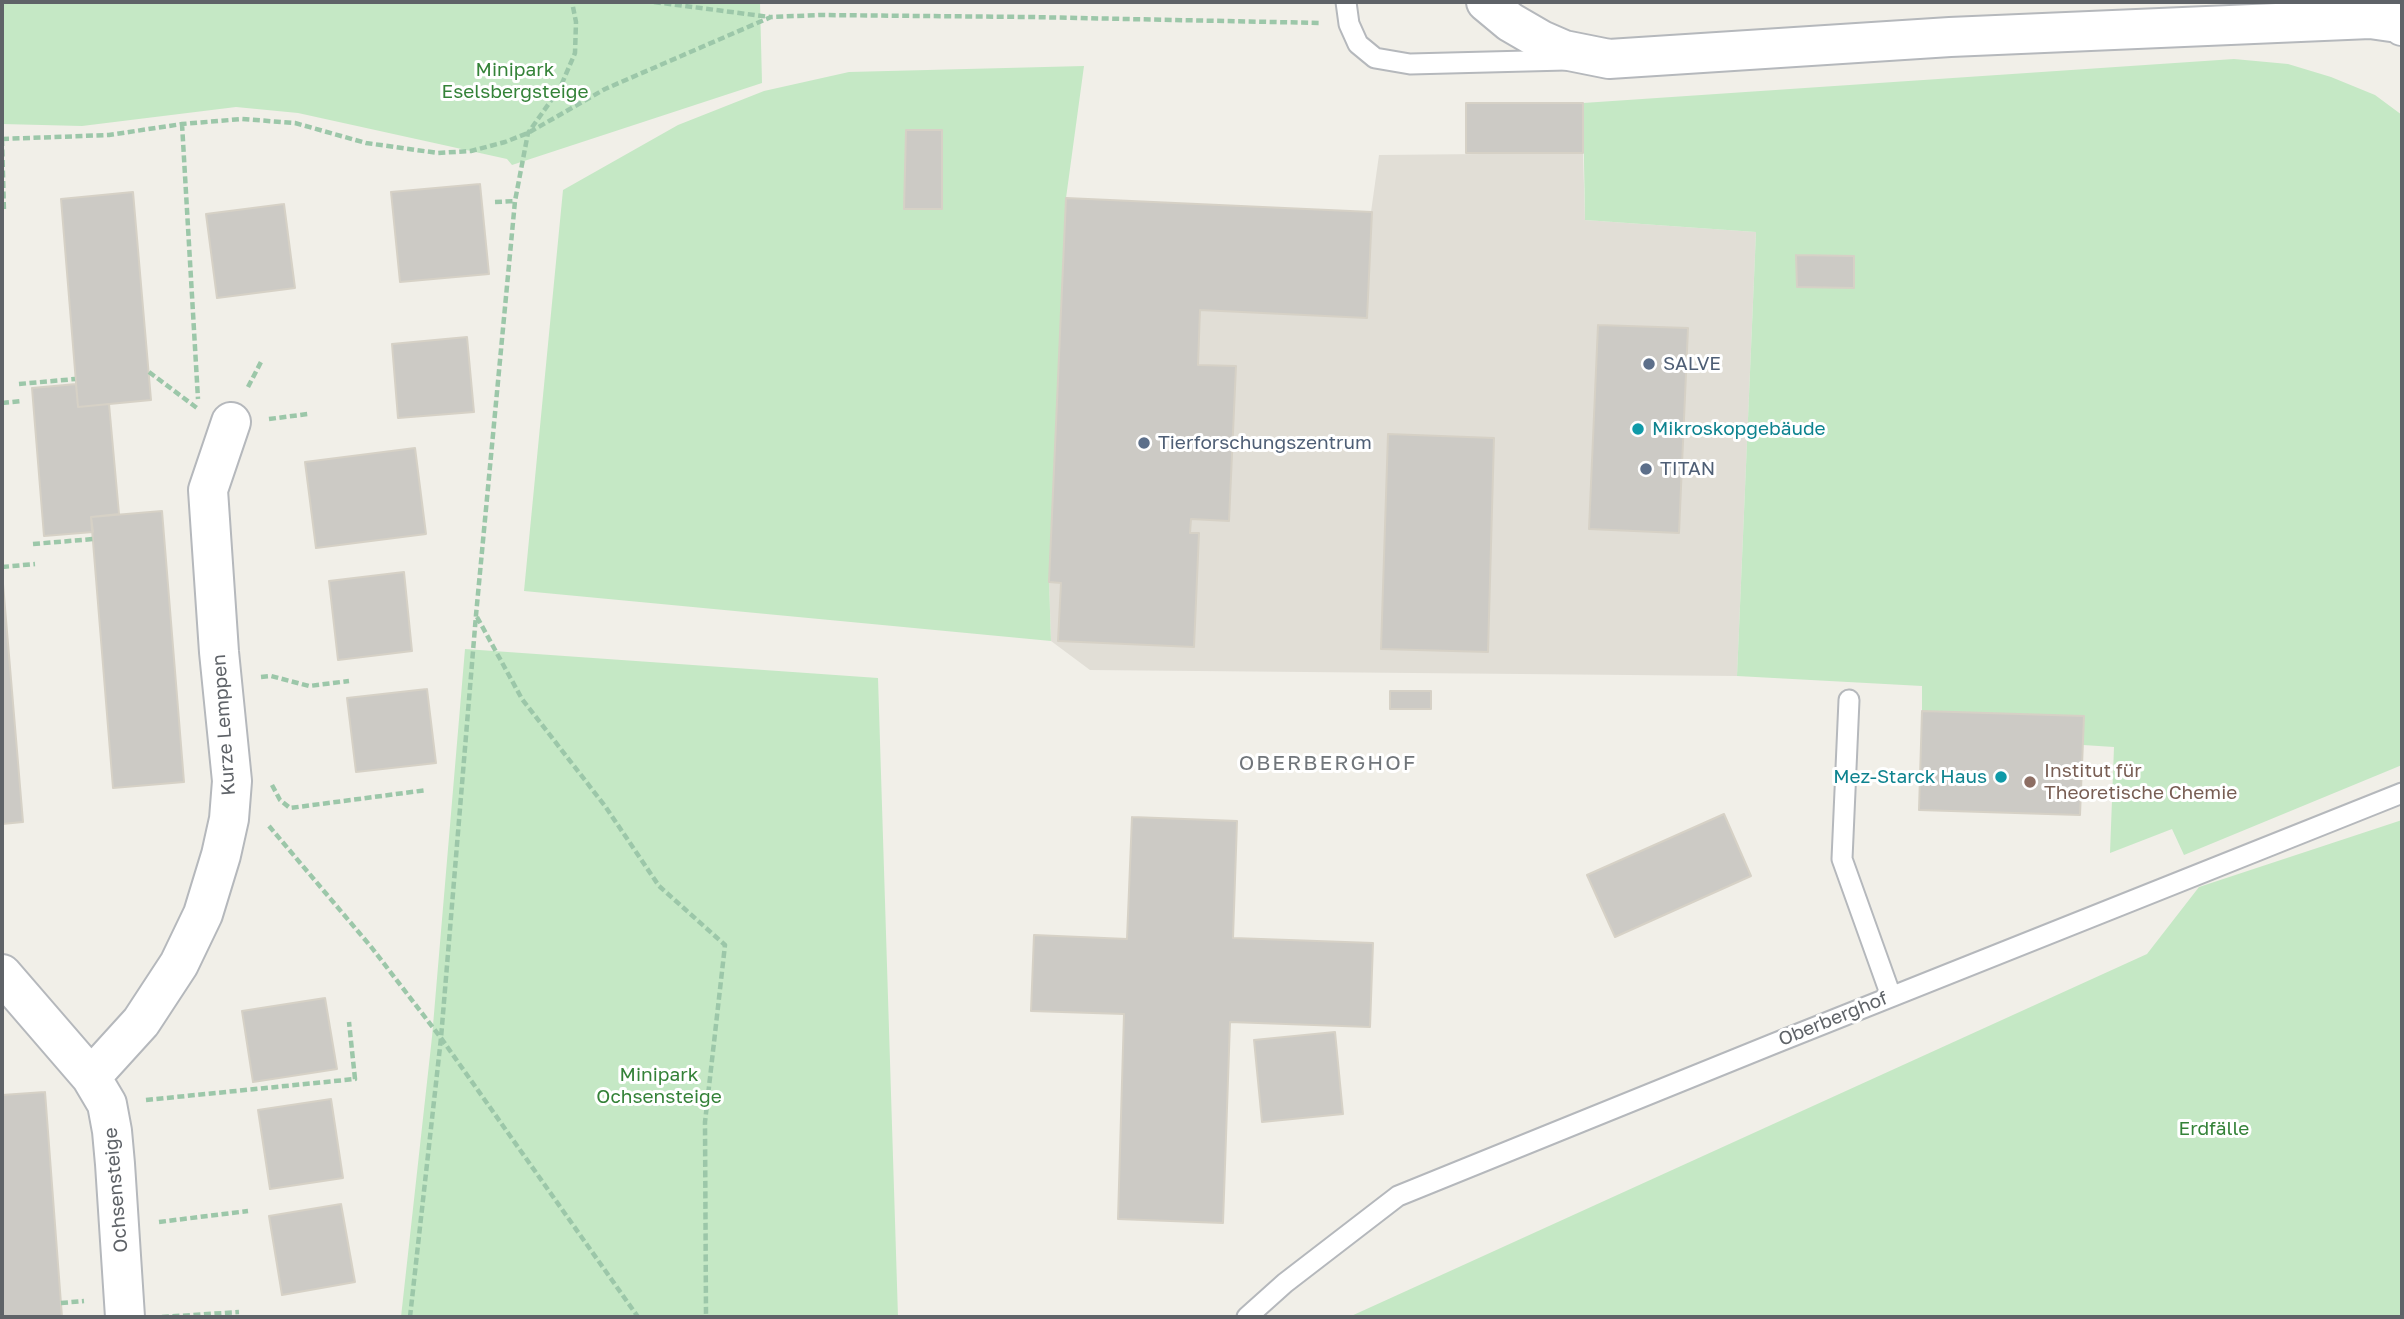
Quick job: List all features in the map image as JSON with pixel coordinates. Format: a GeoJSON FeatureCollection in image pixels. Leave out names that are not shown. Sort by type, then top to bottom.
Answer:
{"type":"FeatureCollection","features":[{"type":"Feature","properties":{"kind":"street"},"geometry":{"type":"LineString","coordinates":[[1486,2],[1510,22],[1541,40],[1564,50],[1609,59],[1950,37],[2370,19],[2402,26]]}},
{"type":"Feature","properties":{"kind":"street","name":"Kurze Lemppen"},"geometry":{"type":"LineString","coordinates":[[91,1077],[141,1022],[179,964],[203,914],[229,819],[232,781],[219,652],[208,490],[214,415]]}},
{"type":"Feature","properties":{"kind":"street","name":"Ochsensteige"},"geometry":{"type":"LineString","coordinates":[[2,974],[91,1077],[107,1104],[112,1131],[125,1317]]}},
{"type":"Feature","properties":{"kind":"lane"},"geometry":{"type":"LineString","coordinates":[[1346,2],[1349,24],[1358,44],[1375,58],[1410,64],[1609,59]]}},
{"type":"Feature","properties":{"kind":"lane"},"geometry":{"type":"LineString","coordinates":[[1849,700],[1842,859],[1891,996]]}},
{"type":"Feature","properties":{"kind":"lane","name":"Oberberghof"},"geometry":{"type":"LineString","coordinates":[[1247,1317],[1285,1283],[1398,1196],[2402,793]]}},
{"type":"Feature","properties":{"kind":"path"},"geometry":{"type":"LineString","coordinates":[[410,1317],[442,1038],[476,615],[516,201],[528,133],[560,88],[575,53],[576,22],[572,2]]}},
{"type":"Feature","properties":{"kind":"path"},"geometry":{"type":"LineString","coordinates":[[654,2],[771,17],[821,15],[1349,24]]}},
{"type":"Feature","properties":{"kind":"path"},"geometry":{"type":"LineString","coordinates":[[4,212],[2,139],[109,135],[182,124],[242,119],[295,123],[366,143],[438,153],[471,151],[528,133],[605,89],[771,17]]}},
{"type":"Feature","properties":{"kind":"path"},"geometry":{"type":"LineString","coordinates":[[182,124],[214,415]]}},
{"type":"Feature","properties":{"kind":"path"},"geometry":{"type":"LineString","coordinates":[[495,202],[516,201]]}},
{"type":"Feature","properties":{"kind":"path"},"geometry":{"type":"LineString","coordinates":[[149,372],[214,415]]}},
{"type":"Feature","properties":{"kind":"path"},"geometry":{"type":"LineString","coordinates":[[19,384],[75,379]]}},
{"type":"Feature","properties":{"kind":"path"},"geometry":{"type":"LineString","coordinates":[[2,402],[21,401]]}},
{"type":"Feature","properties":{"kind":"path"},"geometry":{"type":"LineString","coordinates":[[33,544],[93,539]]}},
{"type":"Feature","properties":{"kind":"path"},"geometry":{"type":"LineString","coordinates":[[2,567],[35,564]]}},
{"type":"Feature","properties":{"kind":"path"},"geometry":{"type":"LineString","coordinates":[[476,615],[522,699],[606,806],[659,886],[725,945],[705,1122],[706,1317]]}},
{"type":"Feature","properties":{"kind":"path"},"geometry":{"type":"LineString","coordinates":[[271,676],[309,686],[349,681]]}},
{"type":"Feature","properties":{"kind":"path"},"geometry":{"type":"LineString","coordinates":[[232,781],[372,948],[442,1038],[638,1317]]}},
{"type":"Feature","properties":{"kind":"path"},"geometry":{"type":"LineString","coordinates":[[315,804],[427,790]]}},
{"type":"Feature","properties":{"kind":"path"},"geometry":{"type":"LineString","coordinates":[[162,1098],[355,1079],[349,1022]]}},
{"type":"Feature","properties":{"kind":"path"},"geometry":{"type":"LineString","coordinates":[[166,1222],[248,1211]]}},
{"type":"Feature","properties":{"kind":"path"},"geometry":{"type":"LineString","coordinates":[[165,1316],[239,1311]]}},
{"type":"Feature","properties":{"kind":"shaded area"},"geometry":{"type":"Polygon","coordinates":[[[1583,153],[1585,220],[1756,232],[1737,676],[1090,670],[1051,641],[1049,582],[1070,199],[1371,212],[1379,155],[1583,153]]]}},
{"type":"Feature","properties":{"kind":"green space","name":"Minipark Eselsbergsteige"},"geometry":{"type":"Polygon","coordinates":[[[2,2],[760,2],[762,83],[512,165],[507,159],[298,113],[236,107],[82,126],[2,124],[2,2]]]}},
{"type":"Feature","properties":{"kind":"green space"},"geometry":{"type":"Polygon","coordinates":[[[2234,59],[2288,64],[2331,77],[2375,95],[2402,115],[2402,765],[2184,855],[2172,829],[2110,853],[2114,747],[2083,745],[2083,716],[1922,711],[1922,686],[1737,676],[1756,232],[1585,220],[1583,103],[2234,59]]]}},
{"type":"Feature","properties":{"kind":"green space"},"geometry":{"type":"Polygon","coordinates":[[[1084,66],[1066,198],[1070,199],[1049,582],[1051,641],[524,591],[563,190],[678,125],[764,91],[849,72],[1084,66]]]}},
{"type":"Feature","properties":{"kind":"green space","name":"Minipark Ochsensteige"},"geometry":{"type":"Polygon","coordinates":[[[465,649],[878,678],[898,1317],[401,1317],[432,1037],[465,649]]]}},
{"type":"Feature","properties":{"kind":"green space","name":"Erdfälle"},"geometry":{"type":"Polygon","coordinates":[[[2402,820],[2402,1317],[1349,1317],[2147,954],[2199,887],[2402,820]]]}},
{"type":"Feature","properties":{"kind":"building"},"geometry":{"type":"Polygon","coordinates":[[[1466,103],[1583,103],[1583,153],[1466,153],[1466,103]]]}},
{"type":"Feature","properties":{"kind":"building"},"geometry":{"type":"Polygon","coordinates":[[[906,130],[942,130],[942,209],[904,209],[906,130]]]}},
{"type":"Feature","properties":{"kind":"building"},"geometry":{"type":"Polygon","coordinates":[[[480,184],[489,274],[400,282],[391,192],[480,184]]]}},
{"type":"Feature","properties":{"kind":"building"},"geometry":{"type":"Polygon","coordinates":[[[133,192],[151,400],[78,407],[61,199],[133,192]]]}},
{"type":"Feature","properties":{"kind":"building","name":"Tierforschungszentrum"},"geometry":{"type":"Polygon","coordinates":[[[1066,198],[1372,212],[1367,318],[1200,310],[1198,365],[1236,366],[1229,521],[1191,519],[1190,533],[1199,533],[1194,647],[1058,641],[1061,583],[1049,582],[1066,198]]]}},
{"type":"Feature","properties":{"kind":"building"},"geometry":{"type":"Polygon","coordinates":[[[284,204],[295,288],[217,298],[206,214],[284,204]]]}},
{"type":"Feature","properties":{"kind":"building"},"geometry":{"type":"Polygon","coordinates":[[[1796,255],[1854,256],[1854,288],[1797,287],[1796,255]]]}},
{"type":"Feature","properties":{"kind":"building","name":"Mikroskopgebäude"},"geometry":{"type":"Polygon","coordinates":[[[1598,325],[1688,328],[1679,533],[1589,529],[1598,325]]]}},
{"type":"Feature","properties":{"kind":"building"},"geometry":{"type":"Polygon","coordinates":[[[467,337],[474,412],[398,418],[392,344],[467,337]]]}},
{"type":"Feature","properties":{"kind":"building"},"geometry":{"type":"Polygon","coordinates":[[[76,384],[78,407],[109,404],[119,514],[91,517],[93,532],[44,536],[32,388],[76,384]]]}},
{"type":"Feature","properties":{"kind":"building"},"geometry":{"type":"Polygon","coordinates":[[[1388,434],[1494,438],[1488,652],[1381,649],[1388,434]]]}},
{"type":"Feature","properties":{"kind":"building"},"geometry":{"type":"Polygon","coordinates":[[[415,448],[426,534],[316,548],[305,462],[415,448]]]}},
{"type":"Feature","properties":{"kind":"building"},"geometry":{"type":"Polygon","coordinates":[[[162,511],[184,782],[113,788],[91,517],[162,511]]]}},
{"type":"Feature","properties":{"kind":"building"},"geometry":{"type":"Polygon","coordinates":[[[2,572],[23,822],[2,824],[2,572]]]}},
{"type":"Feature","properties":{"kind":"building"},"geometry":{"type":"Polygon","coordinates":[[[404,572],[412,651],[338,660],[329,581],[404,572]]]}},
{"type":"Feature","properties":{"kind":"building"},"geometry":{"type":"Polygon","coordinates":[[[427,689],[436,763],[356,772],[347,698],[427,689]]]}},
{"type":"Feature","properties":{"kind":"building"},"geometry":{"type":"Polygon","coordinates":[[[1390,691],[1431,691],[1431,709],[1390,709],[1390,691]]]}},
{"type":"Feature","properties":{"kind":"building","name":"Mez-Starck Haus"},"geometry":{"type":"Polygon","coordinates":[[[1922,711],[2084,716],[2080,815],[1919,810],[1922,711]]]}},
{"type":"Feature","properties":{"kind":"building"},"geometry":{"type":"Polygon","coordinates":[[[1724,814],[1751,876],[1615,937],[1587,875],[1724,814]]]}},
{"type":"Feature","properties":{"kind":"building"},"geometry":{"type":"Polygon","coordinates":[[[1132,817],[1237,821],[1233,938],[1373,943],[1370,1027],[1230,1022],[1223,1223],[1118,1219],[1124,1014],[1031,1011],[1034,935],[1127,939],[1132,817]]]}},
{"type":"Feature","properties":{"kind":"building"},"geometry":{"type":"Polygon","coordinates":[[[325,998],[337,1069],[253,1082],[242,1011],[325,998]]]}},
{"type":"Feature","properties":{"kind":"building"},"geometry":{"type":"Polygon","coordinates":[[[1335,1032],[1343,1114],[1262,1122],[1254,1040],[1335,1032]]]}},
{"type":"Feature","properties":{"kind":"building"},"geometry":{"type":"Polygon","coordinates":[[[45,1092],[62,1317],[2,1317],[2,1095],[45,1092]]]}},
{"type":"Feature","properties":{"kind":"building"},"geometry":{"type":"Polygon","coordinates":[[[331,1099],[343,1178],[270,1189],[258,1110],[331,1099]]]}},
{"type":"Feature","properties":{"kind":"building"},"geometry":{"type":"Polygon","coordinates":[[[341,1204],[355,1282],[282,1295],[269,1216],[341,1204]]]}},
{"type":"Feature","properties":{"kind":"place","name":"SALVE"},"geometry":{"type":"Point","coordinates":[1649,364]}},
{"type":"Feature","properties":{"kind":"place","name":"Mikroskopgebäude"},"geometry":{"type":"Point","coordinates":[1638,429]}},
{"type":"Feature","properties":{"kind":"place","name":"Tierforschungszentrum"},"geometry":{"type":"Point","coordinates":[1144,443]}},
{"type":"Feature","properties":{"kind":"place","name":"TITAN"},"geometry":{"type":"Point","coordinates":[1646,469]}},
{"type":"Feature","properties":{"kind":"place","name":"Mez-Starck Haus"},"geometry":{"type":"Point","coordinates":[2001,777]}},
{"type":"Feature","properties":{"kind":"place","name":"Institut für Theoretische Chemie"},"geometry":{"type":"Point","coordinates":[2030,782]}},
{"type":"Feature","properties":{"kind":"district","name":"OBERBERGHOF"},"geometry":{"type":"Point","coordinates":[1328,763]}}]}
